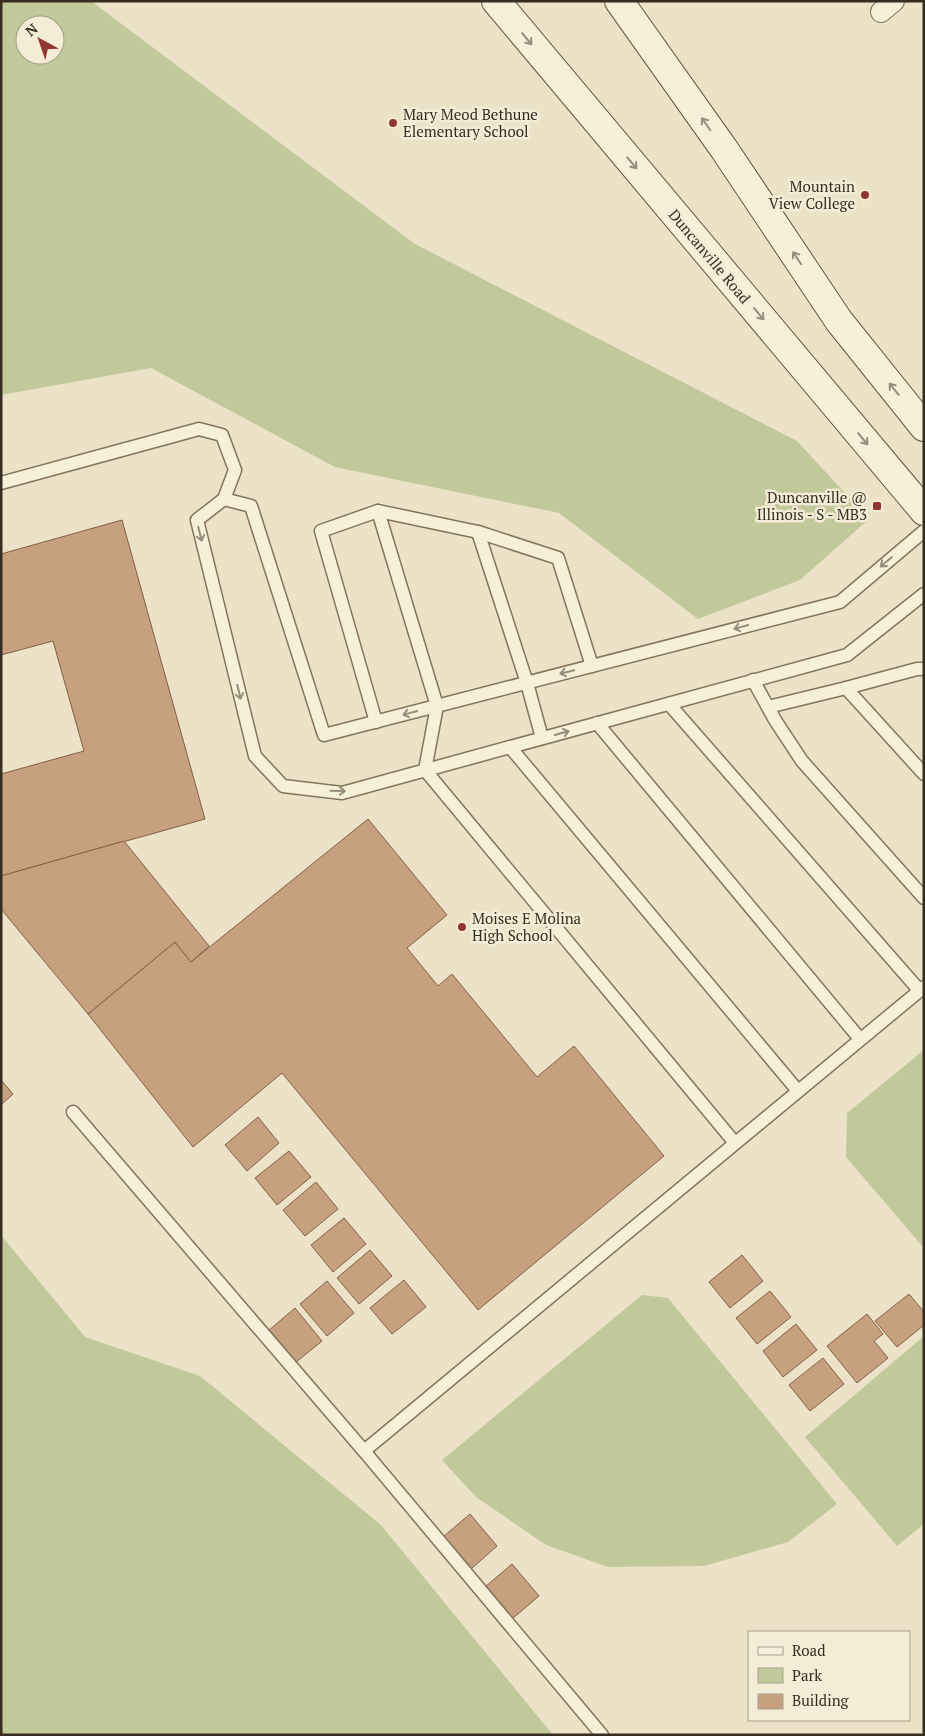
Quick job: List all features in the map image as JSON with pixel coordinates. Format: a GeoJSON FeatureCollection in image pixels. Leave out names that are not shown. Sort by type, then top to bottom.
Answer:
{"type":"FeatureCollection","features":[{"type":"Feature","properties":{"kind":"main road","name":"Duncanville Road"},"geometry":{"type":"LineString","coordinates":[[496,1],[924,511]]}},
{"type":"Feature","properties":{"kind":"main road"},"geometry":{"type":"LineString","coordinates":[[619,1],[724,149],[839,321],[924,427]]}},
{"type":"Feature","properties":{"kind":"lane"},"geometry":{"type":"LineString","coordinates":[[1,482],[198,429],[222,436],[235,470],[224,499],[197,520],[255,756],[282,786],[342,793],[846,655],[924,594]]}},
{"type":"Feature","properties":{"kind":"lane"},"geometry":{"type":"LineString","coordinates":[[224,499],[251,506],[324,735],[840,602],[924,531]]}},
{"type":"Feature","properties":{"kind":"lane"},"geometry":{"type":"LineString","coordinates":[[376,722],[321,531],[378,511],[478,532],[558,558],[592,666]]}},
{"type":"Feature","properties":{"kind":"lane"},"geometry":{"type":"LineString","coordinates":[[378,511],[437,706],[426,770],[735,1143]]}},
{"type":"Feature","properties":{"kind":"lane"},"geometry":{"type":"LineString","coordinates":[[478,532],[527,683],[542,738]]}},
{"type":"Feature","properties":{"kind":"lane"},"geometry":{"type":"LineString","coordinates":[[768,707],[917,669],[924,669]]}},
{"type":"Feature","properties":{"kind":"lane"},"geometry":{"type":"LineString","coordinates":[[754,680],[775,720],[802,760],[924,898]]}},
{"type":"Feature","properties":{"kind":"lane"},"geometry":{"type":"LineString","coordinates":[[846,688],[924,774]]}},
{"type":"Feature","properties":{"kind":"lane"},"geometry":{"type":"LineString","coordinates":[[364,1451],[921,988],[669,704]]}},
{"type":"Feature","properties":{"kind":"lane"},"geometry":{"type":"LineString","coordinates":[[596,723],[860,1039]]}},
{"type":"Feature","properties":{"kind":"lane"},"geometry":{"type":"LineString","coordinates":[[510,747],[798,1091]]}},
{"type":"Feature","properties":{"kind":"lane"},"geometry":{"type":"LineString","coordinates":[[73,1112],[364,1451],[602,1735]]}},
{"type":"Feature","properties":{"kind":"green space"},"geometry":{"type":"Polygon","coordinates":[[[1,1],[91,1],[415,244],[797,441],[869,519],[800,580],[698,619],[559,513],[335,467],[151,368],[1,395],[1,1]]]}},
{"type":"Feature","properties":{"kind":"green space"},"geometry":{"type":"Polygon","coordinates":[[[924,1050],[924,1248],[846,1157],[847,1113],[924,1050]]]}},
{"type":"Feature","properties":{"kind":"green space"},"geometry":{"type":"Polygon","coordinates":[[[1,1235],[85,1337],[200,1376],[381,1525],[553,1735],[1,1735],[1,1235]]]}},
{"type":"Feature","properties":{"kind":"green space"},"geometry":{"type":"Polygon","coordinates":[[[642,1295],[668,1298],[837,1504],[788,1542],[704,1566],[608,1567],[546,1545],[476,1497],[442,1460],[642,1295]]]}},
{"type":"Feature","properties":{"kind":"green space"},"geometry":{"type":"Polygon","coordinates":[[[924,1336],[924,1524],[897,1546],[805,1437],[924,1336]]]}},
{"type":"Feature","properties":{"kind":"building"},"geometry":{"type":"Polygon","coordinates":[[[122,520],[205,819],[1,876],[1,774],[84,751],[53,641],[1,655],[1,554],[122,520]]]}},
{"type":"Feature","properties":{"kind":"building"},"geometry":{"type":"Polygon","coordinates":[[[368,819],[447,915],[407,948],[438,986],[452,974],[537,1077],[574,1046],[664,1156],[478,1310],[282,1073],[193,1147],[88,1014],[175,942],[191,962],[368,819]]]}},
{"type":"Feature","properties":{"kind":"building"},"geometry":{"type":"Polygon","coordinates":[[[124,841],[209,946],[191,962],[175,942],[88,1014],[1,909],[1,876],[124,841]]]}},
{"type":"Feature","properties":{"kind":"building"},"geometry":{"type":"Polygon","coordinates":[[[1,1080],[13,1094],[1,1105],[1,1080]]]}},
{"type":"Feature","properties":{"kind":"building"},"geometry":{"type":"Polygon","coordinates":[[[258,1117],[279,1143],[247,1171],[225,1145],[258,1117]]]}},
{"type":"Feature","properties":{"kind":"building"},"geometry":{"type":"Polygon","coordinates":[[[289,1151],[311,1177],[277,1205],[255,1178],[289,1151]]]}},
{"type":"Feature","properties":{"kind":"building"},"geometry":{"type":"Polygon","coordinates":[[[316,1182],[338,1209],[305,1236],[283,1210],[316,1182]]]}},
{"type":"Feature","properties":{"kind":"building"},"geometry":{"type":"Polygon","coordinates":[[[344,1218],[366,1244],[333,1272],[311,1245],[344,1218]]]}},
{"type":"Feature","properties":{"kind":"building"},"geometry":{"type":"Polygon","coordinates":[[[370,1250],[392,1276],[359,1304],[337,1278],[370,1250]]]}},
{"type":"Feature","properties":{"kind":"building"},"geometry":{"type":"Polygon","coordinates":[[[742,1255],[763,1281],[730,1308],[709,1282],[742,1255]]]}},
{"type":"Feature","properties":{"kind":"building"},"geometry":{"type":"Polygon","coordinates":[[[404,1280],[426,1307],[392,1334],[370,1308],[404,1280]]]}},
{"type":"Feature","properties":{"kind":"building"},"geometry":{"type":"Polygon","coordinates":[[[327,1281],[354,1313],[327,1336],[300,1304],[327,1281]]]}},
{"type":"Feature","properties":{"kind":"building"},"geometry":{"type":"Polygon","coordinates":[[[770,1291],[791,1317],[757,1344],[736,1318],[770,1291]]]}},
{"type":"Feature","properties":{"kind":"building"},"geometry":{"type":"Polygon","coordinates":[[[909,1294],[924,1312],[924,1325],[897,1347],[875,1321],[909,1294]]]}},
{"type":"Feature","properties":{"kind":"building"},"geometry":{"type":"Polygon","coordinates":[[[295,1308],[322,1341],[295,1363],[268,1331],[295,1308]]]}},
{"type":"Feature","properties":{"kind":"building"},"geometry":{"type":"Polygon","coordinates":[[[867,1314],[883,1334],[874,1341],[888,1358],[857,1383],[827,1346],[867,1314]]]}},
{"type":"Feature","properties":{"kind":"building"},"geometry":{"type":"Polygon","coordinates":[[[796,1324],[817,1350],[783,1377],[763,1351],[796,1324]]]}},
{"type":"Feature","properties":{"kind":"building"},"geometry":{"type":"Polygon","coordinates":[[[823,1358],[844,1384],[810,1411],[789,1385],[823,1358]]]}},
{"type":"Feature","properties":{"kind":"building"},"geometry":{"type":"Polygon","coordinates":[[[470,1514],[497,1546],[471,1569],[443,1537],[470,1514]]]}},
{"type":"Feature","properties":{"kind":"building"},"geometry":{"type":"Polygon","coordinates":[[[512,1564],[539,1596],[512,1619],[485,1587],[512,1564]]]}},
{"type":"Feature","properties":{"kind":"place","name":"Mary Meod Bethune Elementary School"},"geometry":{"type":"Point","coordinates":[393,123]}},
{"type":"Feature","properties":{"kind":"place","name":"Mountain View College"},"geometry":{"type":"Point","coordinates":[865,195]}},
{"type":"Feature","properties":{"kind":"place","name":"Duncanville @ Illinois - S - MB3"},"geometry":{"type":"Point","coordinates":[877,506]}},
{"type":"Feature","properties":{"kind":"place","name":"Moises E Molina High School"},"geometry":{"type":"Point","coordinates":[462,927]}}]}
